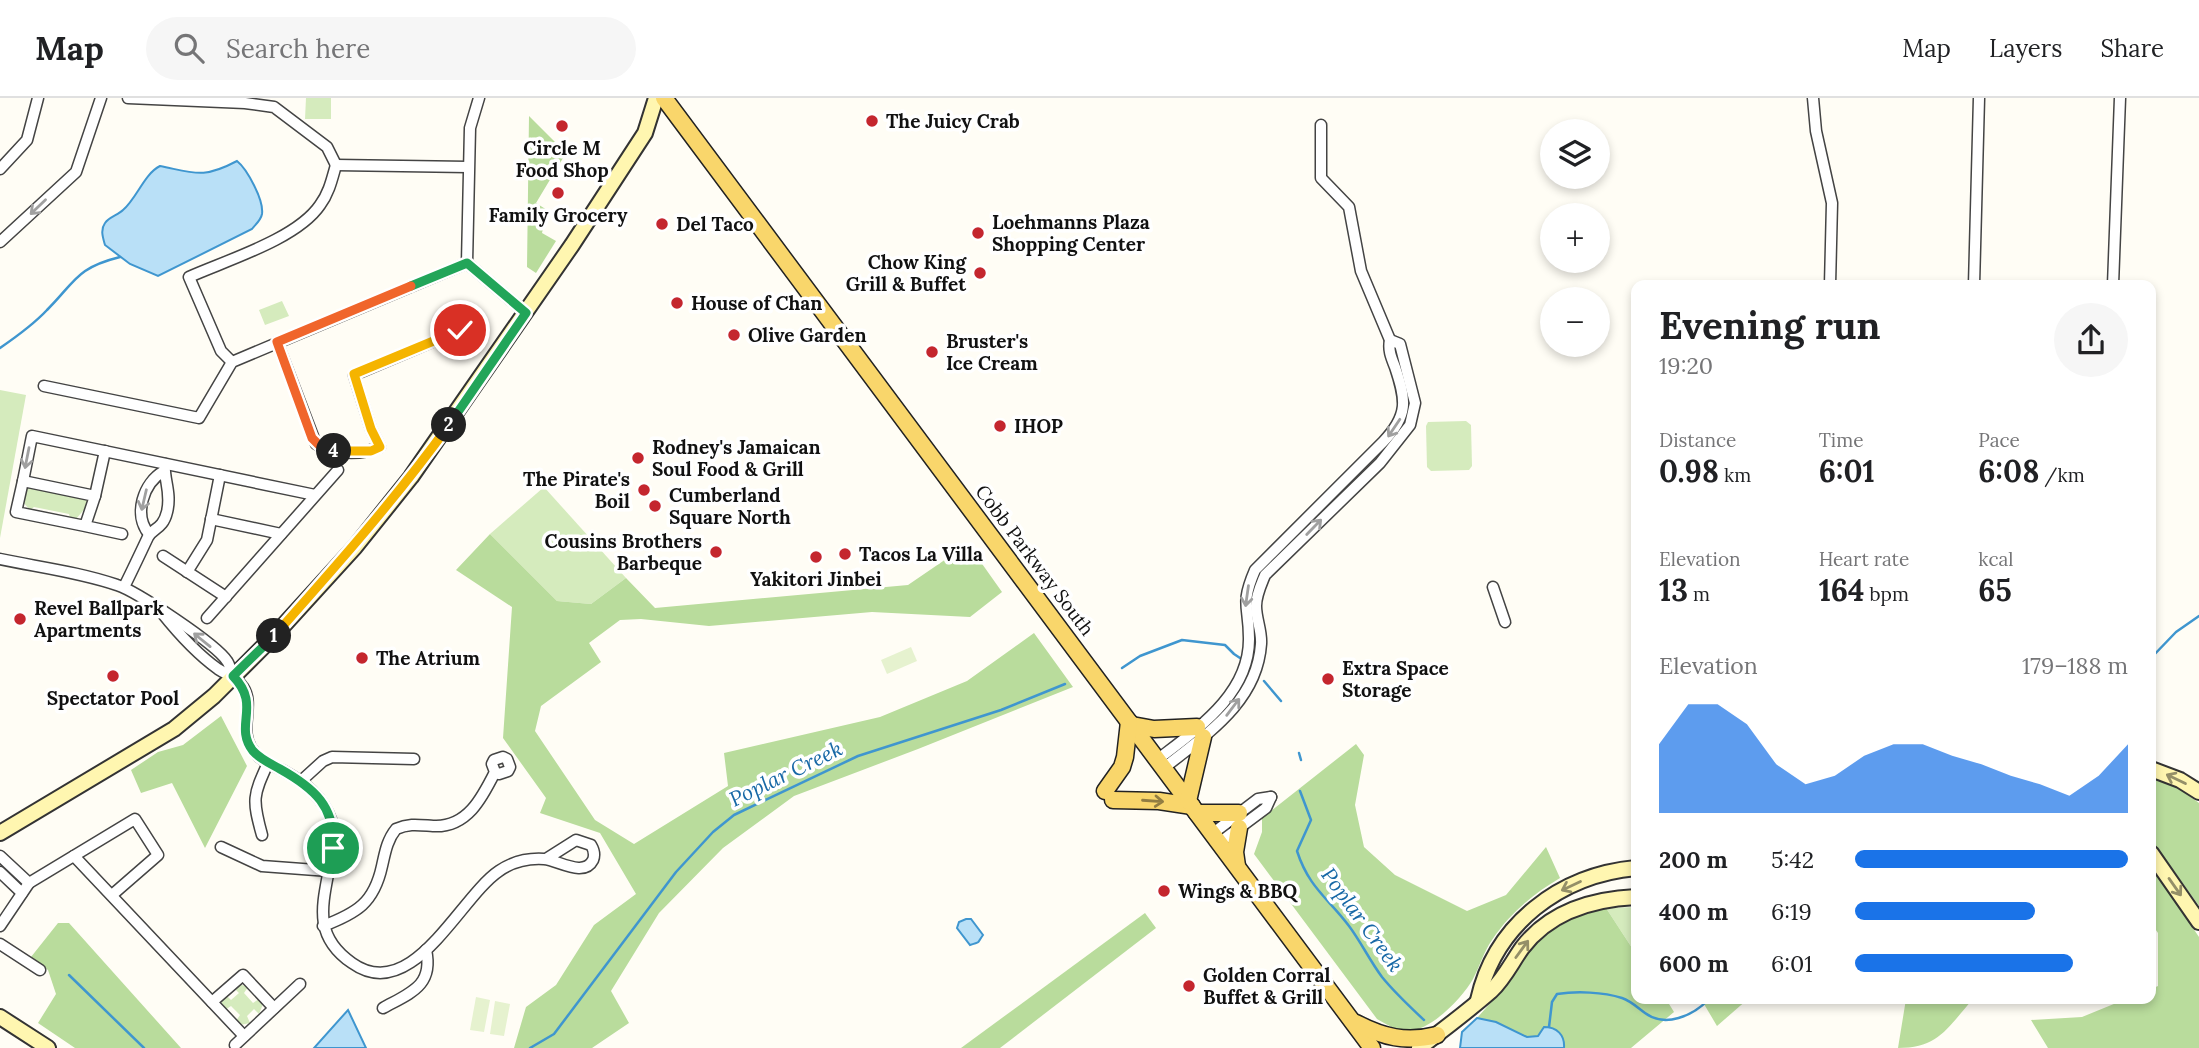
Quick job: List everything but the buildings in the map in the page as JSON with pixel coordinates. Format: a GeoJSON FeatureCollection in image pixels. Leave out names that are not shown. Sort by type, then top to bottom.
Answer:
{"type":"FeatureCollection","features":[{"type":"Feature","properties":{"kind":"main road","name":"Cobb Parkway South"},"geometry":{"type":"LineString","coordinates":[[664,98],[1372,1048]]}},
{"type":"Feature","properties":{"kind":"main road"},"geometry":{"type":"LineString","coordinates":[[1192,807],[1200,732],[1154,729],[1131,724],[1125,757],[1109,795],[1192,807],[1239,821],[1235,852],[1237,866]]}},
{"type":"Feature","properties":{"kind":"main road"},"geometry":{"type":"LineString","coordinates":[[1351,1020],[1371,1031],[1394,1038],[1436,1038]]}},
{"type":"Feature","properties":{"kind":"street"},"geometry":{"type":"LineString","coordinates":[[0,169],[27,140],[38,98]]}},
{"type":"Feature","properties":{"kind":"street"},"geometry":{"type":"LineString","coordinates":[[0,242],[76,172],[101,98]]}},
{"type":"Feature","properties":{"kind":"street"},"geometry":{"type":"LineString","coordinates":[[128,98],[245,103],[274,107],[327,147],[336,165],[320,206],[303,223],[282,236],[189,277],[221,351],[232,362]]}},
{"type":"Feature","properties":{"kind":"street"},"geometry":{"type":"LineString","coordinates":[[467,263],[470,128],[479,98]]}},
{"type":"Feature","properties":{"kind":"street"},"geometry":{"type":"LineString","coordinates":[[0,832],[174,729],[214,696],[273,637],[375,522],[429,453],[645,133],[656,98]]}},
{"type":"Feature","properties":{"kind":"street"},"geometry":{"type":"LineString","coordinates":[[1813,98],[1816,131],[1832,203],[1830,280]]}},
{"type":"Feature","properties":{"kind":"street"},"geometry":{"type":"LineString","coordinates":[[1973,280],[1979,98]]}},
{"type":"Feature","properties":{"kind":"street"},"geometry":{"type":"LineString","coordinates":[[2113,280],[2120,98]]}},
{"type":"Feature","properties":{"kind":"street"},"geometry":{"type":"LineString","coordinates":[[1161,764],[1236,706],[1253,680],[1261,640],[1256,606],[1265,575],[1380,463],[1410,425],[1415,402],[1400,344],[1390,340],[1361,271],[1349,207],[1321,178],[1321,125]]}},
{"type":"Feature","properties":{"kind":"street"},"geometry":{"type":"LineString","coordinates":[[336,165],[468,167]]}},
{"type":"Feature","properties":{"kind":"street"},"geometry":{"type":"LineString","coordinates":[[467,263],[526,313]]}},
{"type":"Feature","properties":{"kind":"street"},"geometry":{"type":"LineString","coordinates":[[44,386],[199,418],[232,362],[467,263]]}},
{"type":"Feature","properties":{"kind":"street"},"geometry":{"type":"LineString","coordinates":[[277,342],[316,444],[331,451],[371,451],[380,447],[371,429],[354,374],[460,330]]}},
{"type":"Feature","properties":{"kind":"street"},"geometry":{"type":"LineString","coordinates":[[122,534],[16,512],[32,436],[164,467],[220,475],[315,495]]}},
{"type":"Feature","properties":{"kind":"street"},"geometry":{"type":"LineString","coordinates":[[85,526],[96,496],[105,451]]}},
{"type":"Feature","properties":{"kind":"street"},"geometry":{"type":"LineString","coordinates":[[124,587],[149,534],[161,527],[167,514],[169,488],[164,467]]}},
{"type":"Feature","properties":{"kind":"street"},"geometry":{"type":"LineString","coordinates":[[149,534],[141,516],[144,497],[148,486],[164,467]]}},
{"type":"Feature","properties":{"kind":"street"},"geometry":{"type":"LineString","coordinates":[[207,618],[338,470]]}},
{"type":"Feature","properties":{"kind":"street"},"geometry":{"type":"LineString","coordinates":[[187,572],[207,540],[220,475]]}},
{"type":"Feature","properties":{"kind":"street"},"geometry":{"type":"LineString","coordinates":[[23,481],[96,496]]}},
{"type":"Feature","properties":{"kind":"street"},"geometry":{"type":"LineString","coordinates":[[211,519],[281,534]]}},
{"type":"Feature","properties":{"kind":"street"},"geometry":{"type":"LineString","coordinates":[[163,556],[226,597]]}},
{"type":"Feature","properties":{"kind":"street"},"geometry":{"type":"LineString","coordinates":[[0,559],[95,578],[124,587],[162,612],[188,643],[243,686],[247,698],[245,722],[253,751],[316,793],[329,814],[333,827],[323,901],[323,926],[332,945],[348,960],[365,970],[392,971],[403,967],[426,950],[493,875],[516,862],[546,859]]}},
{"type":"Feature","properties":{"kind":"street"},"geometry":{"type":"LineString","coordinates":[[1493,587],[1504,622]]}},
{"type":"Feature","properties":{"kind":"street"},"geometry":{"type":"LineString","coordinates":[[301,781],[323,761],[332,757],[414,759]]}},
{"type":"Feature","properties":{"kind":"street"},"geometry":{"type":"LineString","coordinates":[[262,835],[254,803],[256,788],[268,763]]}},
{"type":"Feature","properties":{"kind":"street"},"geometry":{"type":"LineString","coordinates":[[2156,771],[2180,780],[2199,792]]}},
{"type":"Feature","properties":{"kind":"street"},"geometry":{"type":"LineString","coordinates":[[323,926],[356,911],[368,901],[378,884],[385,850],[396,830],[409,824],[441,826],[459,820],[480,802],[495,772]]}},
{"type":"Feature","properties":{"kind":"street"},"geometry":{"type":"LineString","coordinates":[[0,926],[29,883],[135,819],[158,855],[112,895]]}},
{"type":"Feature","properties":{"kind":"street"},"geometry":{"type":"LineString","coordinates":[[1216,838],[1239,821]]}},
{"type":"Feature","properties":{"kind":"street"},"geometry":{"type":"LineString","coordinates":[[220,847],[248,862],[262,866],[329,871]]}},
{"type":"Feature","properties":{"kind":"street"},"geometry":{"type":"LineString","coordinates":[[0,856],[29,883]]}},
{"type":"Feature","properties":{"kind":"street"},"geometry":{"type":"LineString","coordinates":[[74,856],[244,1036]]}},
{"type":"Feature","properties":{"kind":"street"},"geometry":{"type":"LineString","coordinates":[[2156,860],[2199,922]]}},
{"type":"Feature","properties":{"kind":"street"},"geometry":{"type":"LineString","coordinates":[[1478,1000],[1492,961],[1508,933],[1526,913],[1572,885],[1603,873],[1631,869]]}},
{"type":"Feature","properties":{"kind":"street"},"geometry":{"type":"LineString","coordinates":[[0,872],[22,894]]}},
{"type":"Feature","properties":{"kind":"street"},"geometry":{"type":"LineString","coordinates":[[1419,1048],[1436,1038],[1497,983],[1528,941],[1553,919],[1585,904],[1631,897]]}},
{"type":"Feature","properties":{"kind":"street"},"geometry":{"type":"LineString","coordinates":[[0,944],[40,970]]}},
{"type":"Feature","properties":{"kind":"street"},"geometry":{"type":"LineString","coordinates":[[383,1009],[423,984],[428,968],[426,950]]}},
{"type":"Feature","properties":{"kind":"street"},"geometry":{"type":"LineString","coordinates":[[212,1002],[243,975],[274,1008]]}},
{"type":"Feature","properties":{"kind":"street"},"geometry":{"type":"LineString","coordinates":[[235,1045],[300,984]]}},
{"type":"Feature","properties":{"kind":"street"},"geometry":{"type":"LineString","coordinates":[[0,1017],[48,1048]]}},
{"type":"Feature","properties":{"kind":"green space"},"geometry":{"type":"Polygon","coordinates":[[[306,98],[331,98],[331,119],[305,119],[306,98]]]}},
{"type":"Feature","properties":{"kind":"green space"},"geometry":{"type":"Polygon","coordinates":[[[529,116],[566,153],[536,203],[547,210],[542,233],[556,241],[536,273],[527,267],[529,116]]]}},
{"type":"Feature","properties":{"kind":"green space"},"geometry":{"type":"Polygon","coordinates":[[[282,301],[289,316],[265,325],[259,310],[282,301]]]}},
{"type":"Feature","properties":{"kind":"green space"},"geometry":{"type":"Polygon","coordinates":[[[0,390],[26,395],[0,538],[0,390]]]}},
{"type":"Feature","properties":{"kind":"green space"},"geometry":{"type":"Polygon","coordinates":[[[1466,421],[1471,425],[1472,466],[1469,470],[1431,471],[1427,467],[1428,422],[1466,421]]]}},
{"type":"Feature","properties":{"kind":"green space"},"geometry":{"type":"Polygon","coordinates":[[[28,487],[86,499],[89,501],[88,505],[76,519],[70,518],[69,514],[34,507],[30,510],[23,502],[28,487]]]}},
{"type":"Feature","properties":{"kind":"green space"},"geometry":{"type":"Polygon","coordinates":[[[544,487],[626,578],[591,604],[557,601],[490,534],[544,487]]]}},
{"type":"Feature","properties":{"kind":"green space"},"geometry":{"type":"Polygon","coordinates":[[[490,534],[557,601],[591,604],[626,578],[655,608],[908,585],[968,544],[1002,592],[970,617],[872,612],[709,626],[641,619],[620,620],[589,643],[601,662],[541,706],[535,731],[595,820],[634,844],[728,786],[724,753],[880,717],[967,681],[1034,633],[1073,687],[794,796],[723,848],[659,913],[611,991],[629,1023],[592,1048],[514,1048],[526,1007],[556,985],[594,925],[636,894],[600,833],[540,813],[546,798],[503,738],[512,607],[456,570],[490,534]]]}},
{"type":"Feature","properties":{"kind":"green space"},"geometry":{"type":"Polygon","coordinates":[[[911,647],[917,661],[887,674],[881,660],[911,647]]]}},
{"type":"Feature","properties":{"kind":"green space"},"geometry":{"type":"Polygon","coordinates":[[[221,716],[247,766],[205,848],[172,783],[141,793],[131,770],[158,752],[183,745],[221,716]]]}},
{"type":"Feature","properties":{"kind":"green space"},"geometry":{"type":"Polygon","coordinates":[[[1356,744],[1364,755],[1355,805],[1364,847],[1395,875],[1467,911],[1506,895],[1546,847],[1560,878],[1531,898],[1506,921],[1489,944],[1473,979],[1454,1004],[1435,1020],[1416,1030],[1399,1030],[1377,1019],[1254,854],[1262,832],[1262,818],[1356,744]]]}},
{"type":"Feature","properties":{"kind":"green space"},"geometry":{"type":"Polygon","coordinates":[[[2156,778],[2180,789],[2199,803],[2199,906],[2156,846],[2156,778]]]}},
{"type":"Feature","properties":{"kind":"green space"},"geometry":{"type":"Polygon","coordinates":[[[2156,873],[2199,937],[2199,1048],[2048,1048],[2031,1020],[2082,1017],[2114,1004],[2156,1004],[2156,873]]]}},
{"type":"Feature","properties":{"kind":"green space"},"geometry":{"type":"Polygon","coordinates":[[[1631,907],[1631,946],[1606,908],[1631,907]]]}},
{"type":"Feature","properties":{"kind":"green space"},"geometry":{"type":"Polygon","coordinates":[[[1606,908],[1631,946],[1631,1004],[1669,1004],[1674,1012],[1631,1048],[1564,1048],[1564,1044],[1538,1036],[1527,1037],[1496,1022],[1477,1018],[1510,981],[1524,955],[1543,936],[1573,918],[1606,908]]]}},
{"type":"Feature","properties":{"kind":"green space"},"geometry":{"type":"Polygon","coordinates":[[[1145,913],[1156,928],[1000,1048],[961,1048],[1145,913]]]}},
{"type":"Feature","properties":{"kind":"green space"},"geometry":{"type":"Polygon","coordinates":[[[58,923],[69,923],[181,1048],[75,1048],[38,1023],[56,994],[48,970],[31,957],[58,923]]]}},
{"type":"Feature","properties":{"kind":"green space"},"geometry":{"type":"Polygon","coordinates":[[[239,984],[248,987],[244,993],[253,1003],[259,999],[263,1004],[259,1014],[254,1009],[247,1016],[250,1023],[240,1025],[236,1021],[240,1015],[231,1006],[225,1010],[222,1005],[222,999],[226,995],[231,1000],[239,993],[234,988],[239,984]]]}},
{"type":"Feature","properties":{"kind":"green space"},"geometry":{"type":"Polygon","coordinates":[[[476,997],[490,1000],[484,1032],[470,1030],[476,997]]]}},
{"type":"Feature","properties":{"kind":"green space"},"geometry":{"type":"Polygon","coordinates":[[[495,1001],[510,1004],[504,1036],[490,1034],[495,1001]]]}},
{"type":"Feature","properties":{"kind":"green space"},"geometry":{"type":"Polygon","coordinates":[[[1704,1004],[1742,1004],[1717,1026],[1704,1004]]]}},
{"type":"Feature","properties":{"kind":"green space"},"geometry":{"type":"Polygon","coordinates":[[[1905,1004],[1969,1004],[1949,1027],[1933,1040],[1912,1047],[1898,1048],[1905,1004]]]}},
{"type":"Feature","properties":{"kind":"water"},"geometry":{"type":"Polygon","coordinates":[[[237,161],[254,185],[262,208],[261,218],[252,229],[158,276],[130,264],[105,245],[102,231],[105,223],[128,205],[149,175],[160,166],[199,173],[216,170],[237,161]]]}},
{"type":"Feature","properties":{"kind":"water"},"geometry":{"type":"Polygon","coordinates":[[[971,919],[983,935],[978,942],[970,945],[957,928],[959,922],[971,919]]]}},
{"type":"Feature","properties":{"kind":"water"},"geometry":{"type":"Polygon","coordinates":[[[348,1010],[366,1048],[314,1048],[348,1010]]]}},
{"type":"Feature","properties":{"kind":"water"},"geometry":{"type":"Polygon","coordinates":[[[1477,1018],[1496,1022],[1527,1037],[1538,1036],[1544,1027],[1553,1028],[1562,1036],[1564,1048],[1460,1048],[1462,1032],[1477,1018]]]}},
{"type":"Feature","properties":{"kind":"waterway"},"geometry":{"type":"LineString","coordinates":[[0,348],[36,321],[85,271],[120,257]]}},
{"type":"Feature","properties":{"kind":"waterway","name":"Poplar Creek"},"geometry":{"type":"LineString","coordinates":[[2156,653],[2176,632],[2199,616]]}},
{"type":"Feature","properties":{"kind":"waterway","name":"Poplar Creek"},"geometry":{"type":"LineString","coordinates":[[1122,668],[1140,656],[1182,640],[1225,645],[1243,660]]}},
{"type":"Feature","properties":{"kind":"waterway","name":"Poplar Creek"},"geometry":{"type":"LineString","coordinates":[[1264,681],[1281,701]]}},
{"type":"Feature","properties":{"kind":"waterway","name":"Poplar Creek"},"geometry":{"type":"LineString","coordinates":[[530,1048],[554,1034],[676,872],[713,832],[734,815],[858,756],[1001,710],[1065,684]]}},
{"type":"Feature","properties":{"kind":"waterway","name":"Poplar Creek"},"geometry":{"type":"LineString","coordinates":[[1299,753],[1301,760]]}},
{"type":"Feature","properties":{"kind":"waterway","name":"Poplar Creek"},"geometry":{"type":"LineString","coordinates":[[1300,791],[1311,820],[1297,851],[1307,874],[1349,926],[1382,977],[1424,1020]]}},
{"type":"Feature","properties":{"kind":"waterway"},"geometry":{"type":"LineString","coordinates":[[69,975],[144,1048]]}},
{"type":"Feature","properties":{"kind":"waterway","name":"Poplar Creek"},"geometry":{"type":"LineString","coordinates":[[1549,1027],[1552,1002],[1557,994],[1590,993],[1615,996],[1631,1003]]}},
{"type":"Feature","properties":{"kind":"waterway","name":"Poplar Creek"},"geometry":{"type":"LineString","coordinates":[[1632,1004],[1661,1020],[1687,1015],[1703,1004]]}},
{"type":"Feature","properties":{"kind":"place","name":"The Juicy Crab"},"geometry":{"type":"Point","coordinates":[872,121]}},
{"type":"Feature","properties":{"kind":"place","name":"Circle M Food Shop"},"geometry":{"type":"Point","coordinates":[562,126]}},
{"type":"Feature","properties":{"kind":"place","name":"Family Grocery"},"geometry":{"type":"Point","coordinates":[558,193]}},
{"type":"Feature","properties":{"kind":"place","name":"Del Taco"},"geometry":{"type":"Point","coordinates":[662,224]}},
{"type":"Feature","properties":{"kind":"place","name":"Loehmanns Plaza Shopping Center"},"geometry":{"type":"Point","coordinates":[978,233]}},
{"type":"Feature","properties":{"kind":"place","name":"Chow King Grill & Buffet"},"geometry":{"type":"Point","coordinates":[980,273]}},
{"type":"Feature","properties":{"kind":"place","name":"House of Chan"},"geometry":{"type":"Point","coordinates":[677,303]}},
{"type":"Feature","properties":{"kind":"place","name":"Olive Garden"},"geometry":{"type":"Point","coordinates":[734,335]}},
{"type":"Feature","properties":{"kind":"place","name":"Bruster's Ice Cream"},"geometry":{"type":"Point","coordinates":[932,352]}},
{"type":"Feature","properties":{"kind":"place","name":"IHOP"},"geometry":{"type":"Point","coordinates":[1000,426]}},
{"type":"Feature","properties":{"kind":"place","name":"Rodney's Jamaican Soul Food & Grill"},"geometry":{"type":"Point","coordinates":[638,458]}},
{"type":"Feature","properties":{"kind":"place","name":"The Pirate's Boil"},"geometry":{"type":"Point","coordinates":[644,490]}},
{"type":"Feature","properties":{"kind":"place","name":"Cumberland Square North"},"geometry":{"type":"Point","coordinates":[655,506]}},
{"type":"Feature","properties":{"kind":"place","name":"Cousins Brothers Barbeque"},"geometry":{"type":"Point","coordinates":[716,552]}},
{"type":"Feature","properties":{"kind":"place","name":"Tacos La Villa"},"geometry":{"type":"Point","coordinates":[845,554]}},
{"type":"Feature","properties":{"kind":"place","name":"Yakitori Jinbei"},"geometry":{"type":"Point","coordinates":[816,557]}},
{"type":"Feature","properties":{"kind":"place","name":"Revel Ballpark Apartments"},"geometry":{"type":"Point","coordinates":[20,619]}},
{"type":"Feature","properties":{"kind":"place","name":"The Atrium"},"geometry":{"type":"Point","coordinates":[362,658]}},
{"type":"Feature","properties":{"kind":"place","name":"Spectator Pool"},"geometry":{"type":"Point","coordinates":[113,676]}},
{"type":"Feature","properties":{"kind":"place","name":"Extra Space Storage"},"geometry":{"type":"Point","coordinates":[1328,679]}},
{"type":"Feature","properties":{"kind":"place","name":"Wings & BBQ"},"geometry":{"type":"Point","coordinates":[1164,891]}},
{"type":"Feature","properties":{"kind":"place","name":"Golden Corral Buffet & Grill"},"geometry":{"type":"Point","coordinates":[1189,986]}},
{"type":"Feature","properties":{"kind":"route"},"geometry":{"type":"LineString","coordinates":[[333,848],[334,835],[329,814],[316,793],[253,751],[246,731],[247,698],[243,686],[233,676],[273,637],[355,547],[429,453],[526,313],[467,263],[277,342],[316,444],[331,451],[371,451],[380,447],[379,441],[371,429],[353,379],[354,374],[460,330]]}}]}
